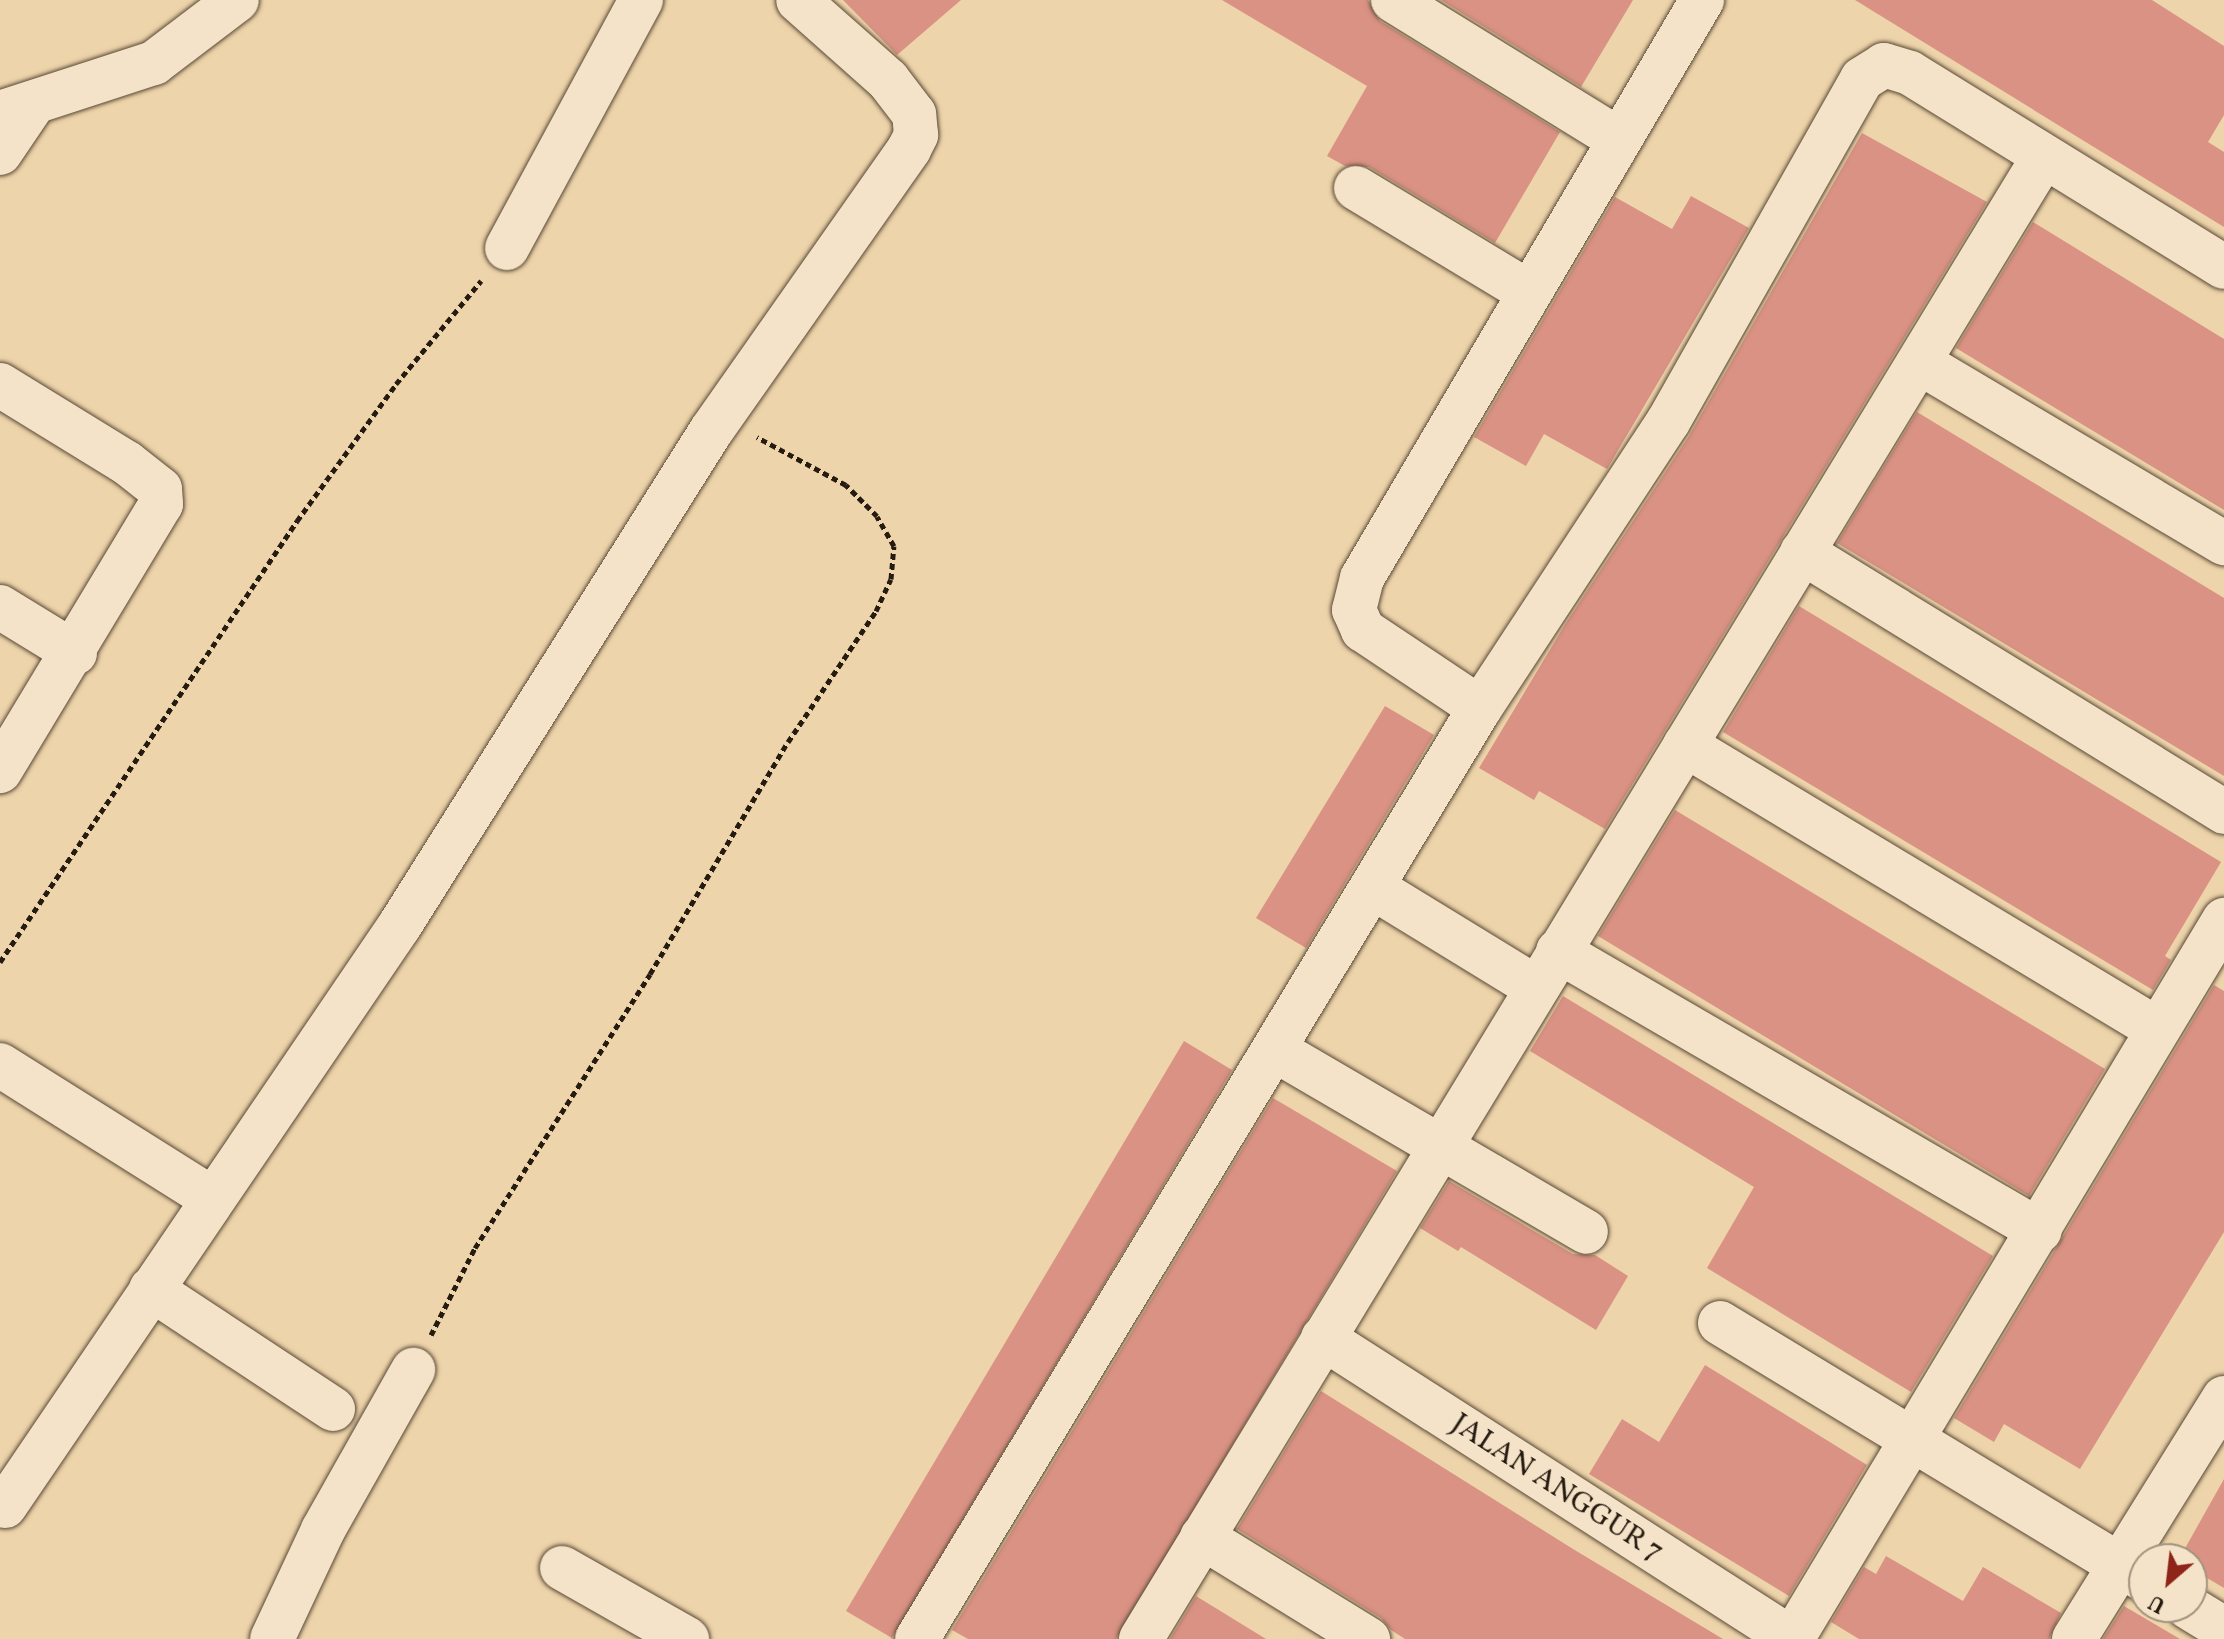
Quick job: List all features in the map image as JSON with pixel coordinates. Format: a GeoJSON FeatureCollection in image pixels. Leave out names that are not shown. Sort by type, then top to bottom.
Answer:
{"type":"FeatureCollection","features":[{"type":"Feature","properties":{"kind":"street"},"geometry":{"type":"LineString","coordinates":[[0,153],[16,110],[154,63],[237,0]]}},
{"type":"Feature","properties":{"kind":"street"},"geometry":{"type":"LineString","coordinates":[[507,248],[641,0]]}},
{"type":"Feature","properties":{"kind":"street"},"geometry":{"type":"LineString","coordinates":[[5,1506],[211,1198],[400,925],[721,417],[852,235],[916,135],[914,114],[888,80],[798,0]]}},
{"type":"Feature","properties":{"kind":"street"},"geometry":{"type":"LineString","coordinates":[[1393,0],[1618,139]]}},
{"type":"Feature","properties":{"kind":"street"},"geometry":{"type":"LineString","coordinates":[[1480,708],[1363,630],[1354,610],[1362,578],[1527,291],[1702,0]]}},
{"type":"Feature","properties":{"kind":"street"},"geometry":{"type":"LineString","coordinates":[[917,1639],[1480,708],[1668,422],[1862,79],[1884,65],[1910,73],[2224,267]]}},
{"type":"Feature","properties":{"kind":"street"},"geometry":{"type":"LineString","coordinates":[[1141,1639],[1535,987],[1802,552],[1922,364],[2044,156]]}},
{"type":"Feature","properties":{"kind":"street"},"geometry":{"type":"LineString","coordinates":[[1356,188],[1527,291]]}},
{"type":"Feature","properties":{"kind":"street"},"geometry":{"type":"LineString","coordinates":[[1922,364],[2224,543]]}},
{"type":"Feature","properties":{"kind":"street"},"geometry":{"type":"LineString","coordinates":[[0,385],[160,489],[161,504],[75,653],[0,771]]}},
{"type":"Feature","properties":{"kind":"street"},"geometry":{"type":"LineString","coordinates":[[1802,552],[2224,812]]}},
{"type":"Feature","properties":{"kind":"street"},"geometry":{"type":"LineString","coordinates":[[0,607],[75,653]]}},
{"type":"Feature","properties":{"kind":"street"},"geometry":{"type":"LineString","coordinates":[[1685,745],[2157,1029]]}},
{"type":"Feature","properties":{"kind":"street"},"geometry":{"type":"LineString","coordinates":[[1372,887],[1535,987]]}},
{"type":"Feature","properties":{"kind":"street"},"geometry":{"type":"LineString","coordinates":[[1792,1639],[1915,1440],[2224,920]]}},
{"type":"Feature","properties":{"kind":"street"},"geometry":{"type":"LineString","coordinates":[[1558,951],[2040,1231]]}},
{"type":"Feature","properties":{"kind":"street"},"geometry":{"type":"LineString","coordinates":[[1275,1050],[1586,1232]]}},
{"type":"Feature","properties":{"kind":"street"},"geometry":{"type":"LineString","coordinates":[[0,1065],[211,1198]]}},
{"type":"Feature","properties":{"kind":"street"},"geometry":{"type":"LineString","coordinates":[[151,1289],[333,1409]]}},
{"type":"Feature","properties":{"kind":"street"},"geometry":{"type":"LineString","coordinates":[[1720,1323],[2128,1570]]}},
{"type":"Feature","properties":{"kind":"street","name":"JALAN ANGGUR 7"},"geometry":{"type":"LineString","coordinates":[[1323,1338],[1792,1639]]}},
{"type":"Feature","properties":{"kind":"street"},"geometry":{"type":"LineString","coordinates":[[272,1639],[323,1530],[413,1370]]}},
{"type":"Feature","properties":{"kind":"street"},"geometry":{"type":"LineString","coordinates":[[2147,1543],[2224,1398]]}},
{"type":"Feature","properties":{"kind":"street"},"geometry":{"type":"LineString","coordinates":[[1202,1537],[1368,1639]]}},
{"type":"Feature","properties":{"kind":"street"},"geometry":{"type":"LineString","coordinates":[[562,1568],[687,1639]]}},
{"type":"Feature","properties":{"kind":"street"},"geometry":{"type":"LineString","coordinates":[[2074,1639],[2128,1577]]}},
{"type":"Feature","properties":{"kind":"path"},"geometry":{"type":"LineString","coordinates":[[0,962],[297,521],[396,384],[507,248]]}},
{"type":"Feature","properties":{"kind":"path"},"geometry":{"type":"LineString","coordinates":[[413,1370],[475,1248],[650,974],[788,742],[876,611],[891,579],[894,546],[877,516],[846,485],[721,417]]}},
{"type":"Feature","properties":{"kind":"building"},"geometry":{"type":"Polygon","coordinates":[[[843,0],[961,0],[897,55],[843,0]]]}},
{"type":"Feature","properties":{"kind":"building"},"geometry":{"type":"Polygon","coordinates":[[[1222,0],[1368,0],[1380,21],[1560,132],[1495,243],[1369,167],[1345,166],[1327,156],[1367,86],[1222,0]]]}},
{"type":"Feature","properties":{"kind":"building"},"geometry":{"type":"Polygon","coordinates":[[[1441,0],[1633,0],[1581,87],[1441,0]]]}},
{"type":"Feature","properties":{"kind":"building"},"geometry":{"type":"Polygon","coordinates":[[[1855,0],[2152,0],[2224,46],[2224,115],[2208,142],[2224,152],[2224,227],[1855,0]]]}},
{"type":"Feature","properties":{"kind":"building"},"geometry":{"type":"Polygon","coordinates":[[[1862,133],[1987,202],[1605,829],[1539,791],[1534,800],[1479,768],[1566,623],[1689,436],[1862,133]]]}},
{"type":"Feature","properties":{"kind":"building"},"geometry":{"type":"Polygon","coordinates":[[[1691,196],[1749,228],[1607,469],[1544,434],[1526,466],[1474,437],[1615,197],[1672,229],[1691,196]]]}},
{"type":"Feature","properties":{"kind":"building"},"geometry":{"type":"Polygon","coordinates":[[[2033,222],[2224,339],[2224,510],[1956,348],[2033,222]]]}},
{"type":"Feature","properties":{"kind":"building"},"geometry":{"type":"Polygon","coordinates":[[[1917,412],[2224,598],[2224,776],[1837,543],[1917,412]]]}},
{"type":"Feature","properties":{"kind":"building"},"geometry":{"type":"Polygon","coordinates":[[[1799,606],[2221,862],[2165,956],[2171,960],[2153,990],[1723,732],[1799,606]]]}},
{"type":"Feature","properties":{"kind":"building"},"geometry":{"type":"Polygon","coordinates":[[[1385,706],[1434,735],[1306,948],[1256,918],[1385,706]]]}},
{"type":"Feature","properties":{"kind":"building"},"geometry":{"type":"Polygon","coordinates":[[[1675,810],[2105,1069],[2029,1196],[1598,936],[1675,810]]]}},
{"type":"Feature","properties":{"kind":"building"},"geometry":{"type":"Polygon","coordinates":[[[2214,985],[2224,991],[2224,1232],[2080,1469],[2004,1424],[1994,1442],[1954,1418],[2214,985]]]}},
{"type":"Feature","properties":{"kind":"building"},"geometry":{"type":"Polygon","coordinates":[[[1563,996],[1993,1256],[1911,1392],[1707,1268],[1754,1187],[1530,1051],[1563,996]]]}},
{"type":"Feature","properties":{"kind":"building"},"geometry":{"type":"Polygon","coordinates":[[[1184,1041],[1232,1070],[892,1638],[846,1611],[1184,1041]]]}},
{"type":"Feature","properties":{"kind":"building"},"geometry":{"type":"Polygon","coordinates":[[[1273,1098],[1397,1171],[1116,1639],[968,1639],[952,1630],[1273,1098]]]}},
{"type":"Feature","properties":{"kind":"building"},"geometry":{"type":"Polygon","coordinates":[[[1449,1181],[1573,1254],[1595,1255],[1628,1276],[1596,1330],[1461,1247],[1458,1251],[1420,1228],[1449,1181]]]}},
{"type":"Feature","properties":{"kind":"building"},"geometry":{"type":"Polygon","coordinates":[[[1705,1365],[1867,1465],[1789,1596],[1589,1474],[1622,1419],[1659,1442],[1705,1365]]]}},
{"type":"Feature","properties":{"kind":"building"},"geometry":{"type":"Polygon","coordinates":[[[1321,1391],[1723,1639],[1405,1639],[1391,1630],[1381,1618],[1237,1529],[1321,1391]]]}},
{"type":"Feature","properties":{"kind":"building"},"geometry":{"type":"Polygon","coordinates":[[[2224,1479],[2224,1588],[2208,1578],[2208,1543],[2188,1543],[2224,1479]]]}},
{"type":"Feature","properties":{"kind":"building"},"geometry":{"type":"Polygon","coordinates":[[[1886,1556],[1963,1601],[1983,1567],[2061,1613],[2049,1639],[1859,1639],[1831,1622],[1864,1567],[1876,1574],[1886,1556]]]}},
{"type":"Feature","properties":{"kind":"building"},"geometry":{"type":"Polygon","coordinates":[[[1196,1596],[1266,1639],[1170,1639],[1196,1596]]]}},
{"type":"Feature","properties":{"kind":"building"},"geometry":{"type":"Polygon","coordinates":[[[2124,1606],[2128,1608],[2128,1623],[2153,1623],[2180,1639],[2103,1639],[2124,1606]]]}}]}
